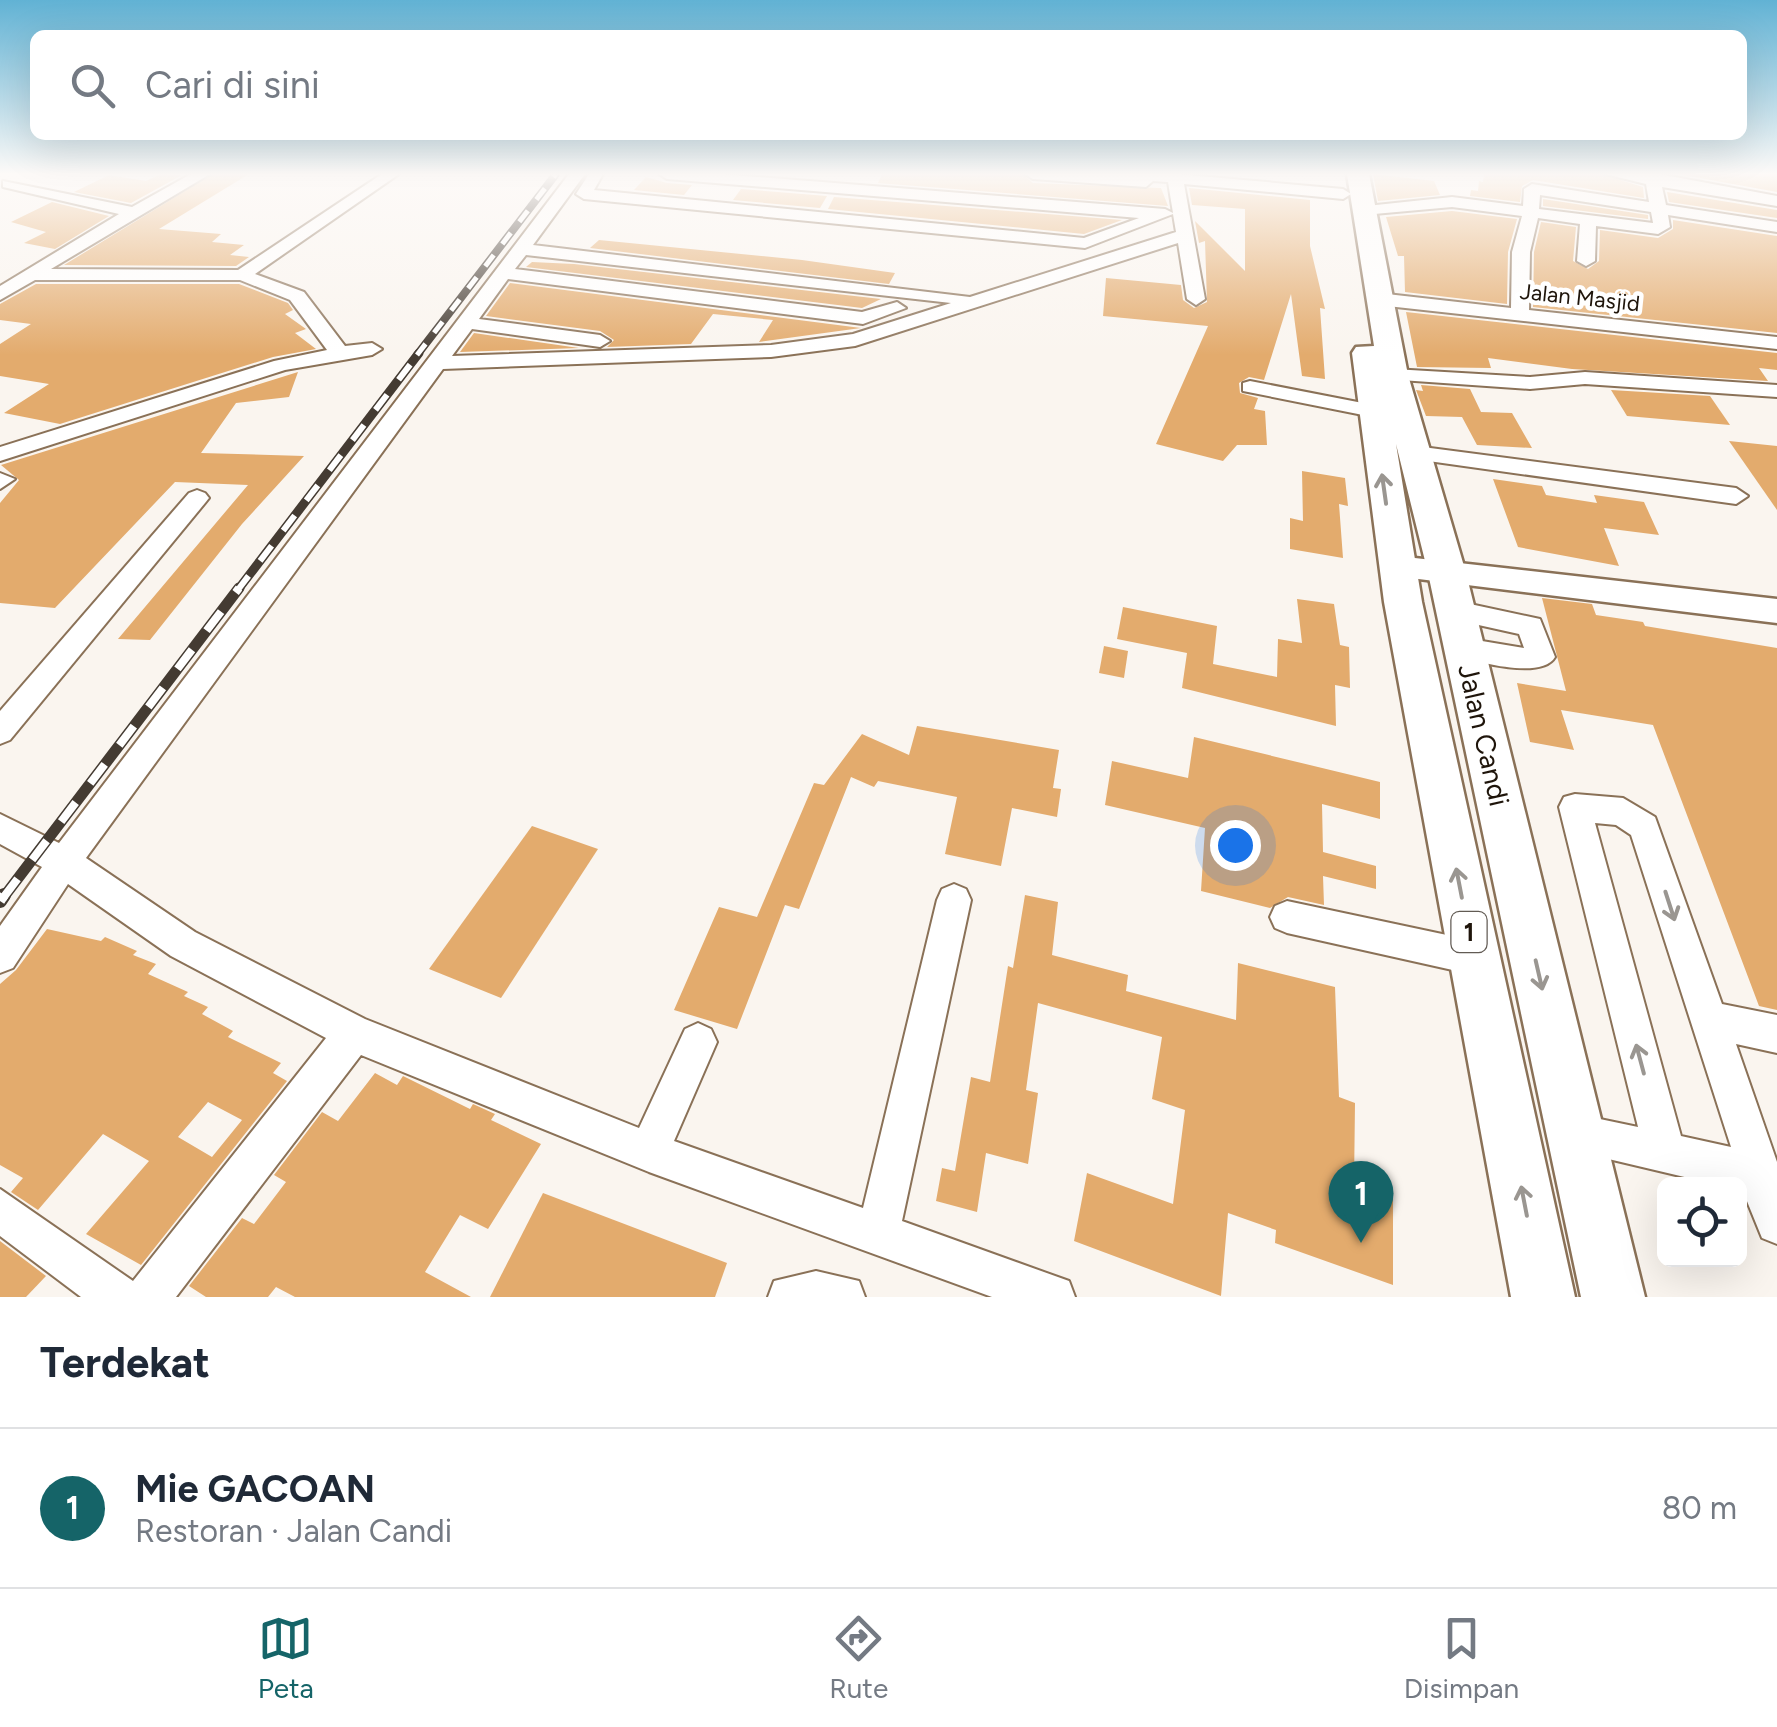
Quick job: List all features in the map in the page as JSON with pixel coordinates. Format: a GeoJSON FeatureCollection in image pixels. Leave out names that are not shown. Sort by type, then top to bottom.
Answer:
{"type":"FeatureCollection","features":[{"type":"Feature","properties":{"kind":"highway","name":"Jalan Candi"},"geometry":{"type":"LineString","coordinates":[[1356,235],[1374,411],[1397,567],[1543,1297]]}},
{"type":"Feature","properties":{"kind":"highway","name":"Jalan Candi"},"geometry":{"type":"LineString","coordinates":[[1362,235],[1393,375],[1456,611],[1613,1297]]}},
{"type":"Feature","properties":{"kind":"main road"},"geometry":{"type":"LineString","coordinates":[[1397,567],[1456,611],[1777,611]]}},
{"type":"Feature","properties":{"kind":"street"},"geometry":{"type":"LineString","coordinates":[[0,294],[95,235]]}},
{"type":"Feature","properties":{"kind":"street"},"geometry":{"type":"LineString","coordinates":[[242,275],[302,235]]}},
{"type":"Feature","properties":{"kind":"street"},"geometry":{"type":"LineString","coordinates":[[0,956],[64,862],[531,235]]}},
{"type":"Feature","properties":{"kind":"street"},"geometry":{"type":"LineString","coordinates":[[998,235],[1085,243],[1132,235]]}},
{"type":"Feature","properties":{"kind":"street"},"geometry":{"type":"LineString","coordinates":[[443,357],[802,348],[855,340],[1154,235]]}},
{"type":"Feature","properties":{"kind":"street"},"geometry":{"type":"LineString","coordinates":[[1181,235],[1196,299]]}},
{"type":"Feature","properties":{"kind":"street"},"geometry":{"type":"LineString","coordinates":[[1520,315],[1521,252],[1526,235]]}},
{"type":"Feature","properties":{"kind":"street"},"geometry":{"type":"LineString","coordinates":[[1586,261],[1587,235]]}},
{"type":"Feature","properties":{"kind":"street"},"geometry":{"type":"LineString","coordinates":[[520,249],[966,299]]}},
{"type":"Feature","properties":{"kind":"street"},"geometry":{"type":"LineString","coordinates":[[28,274],[242,275],[297,296],[338,349]]}},
{"type":"Feature","properties":{"kind":"street"},"geometry":{"type":"LineString","coordinates":[[498,281],[863,318],[931,296]]}},
{"type":"Feature","properties":{"kind":"street"},"geometry":{"type":"LineString","coordinates":[[498,281],[751,322]]}},
{"type":"Feature","properties":{"kind":"street","name":"Jalan Masjid"},"geometry":{"type":"LineString","coordinates":[[1378,299],[1777,343]]}},
{"type":"Feature","properties":{"kind":"street"},"geometry":{"type":"LineString","coordinates":[[467,324],[600,341]]}},
{"type":"Feature","properties":{"kind":"street"},"geometry":{"type":"LineString","coordinates":[[0,454],[338,349],[372,349]]}},
{"type":"Feature","properties":{"kind":"street"},"geometry":{"type":"LineString","coordinates":[[1393,375],[1530,383],[1585,378],[1777,391]]}},
{"type":"Feature","properties":{"kind":"street"},"geometry":{"type":"LineString","coordinates":[[1250,387],[1374,411]]}},
{"type":"Feature","properties":{"kind":"street"},"geometry":{"type":"LineString","coordinates":[[1416,453],[1736,496]]}},
{"type":"Feature","properties":{"kind":"street"},"geometry":{"type":"LineString","coordinates":[[0,732],[197,498]]}},
{"type":"Feature","properties":{"kind":"street"},"geometry":{"type":"LineString","coordinates":[[1665,1153],[1576,806],[1623,812],[1644,827],[1777,1223]]}},
{"type":"Feature","properties":{"kind":"street"},"geometry":{"type":"LineString","coordinates":[[0,828],[64,862],[183,944],[354,1033],[649,1152],[1053,1297]]}},
{"type":"Feature","properties":{"kind":"street"},"geometry":{"type":"LineString","coordinates":[[878,1233],[954,900]]}},
{"type":"Feature","properties":{"kind":"street"},"geometry":{"type":"LineString","coordinates":[[1287,917],[1474,958]]}},
{"type":"Feature","properties":{"kind":"street"},"geometry":{"type":"LineString","coordinates":[[1708,1020],[1777,1034]]}},
{"type":"Feature","properties":{"kind":"street"},"geometry":{"type":"LineString","coordinates":[[148,1297],[354,1033]]}},
{"type":"Feature","properties":{"kind":"street"},"geometry":{"type":"LineString","coordinates":[[649,1152],[698,1042]]}},
{"type":"Feature","properties":{"kind":"street"},"geometry":{"type":"LineString","coordinates":[[1576,1134],[1760,1174]]}},
{"type":"Feature","properties":{"kind":"street"},"geometry":{"type":"LineString","coordinates":[[0,1210],[118,1297]]}},
{"type":"Feature","properties":{"kind":"street"},"geometry":{"type":"LineString","coordinates":[[790,1297],[816,1292],[843,1297]]}},
{"type":"Feature","properties":{"kind":"building"},"geometry":{"type":"Polygon","coordinates":[[[41,235],[79,235],[55,249],[24,243],[41,235]]]}},
{"type":"Feature","properties":{"kind":"building"},"geometry":{"type":"Polygon","coordinates":[[[114,235],[220,235],[212,242],[244,245],[230,255],[249,257],[236,266],[64,265],[114,235]]]}},
{"type":"Feature","properties":{"kind":"building"},"geometry":{"type":"Polygon","coordinates":[[[1197,235],[1209,235],[1245,271],[1245,235],[1310,235],[1325,309],[1320,308],[1325,379],[1302,376],[1291,294],[1264,380],[1249,377],[1239,383],[1240,393],[1258,398],[1254,409],[1265,411],[1267,445],[1237,445],[1223,461],[1156,444],[1208,326],[1103,316],[1106,278],[1181,285],[1183,300],[1194,308],[1207,302],[1205,241],[1199,243],[1197,235]]]}},
{"type":"Feature","properties":{"kind":"building"},"geometry":{"type":"Polygon","coordinates":[[[1391,235],[1513,235],[1508,252],[1507,304],[1405,292],[1404,256],[1398,256],[1391,235]]]}},
{"type":"Feature","properties":{"kind":"building"},"geometry":{"type":"Polygon","coordinates":[[[1538,235],[1575,235],[1573,261],[1588,269],[1599,261],[1600,235],[1658,238],[1664,235],[1777,236],[1777,333],[1533,307],[1538,235]]]}},
{"type":"Feature","properties":{"kind":"building"},"geometry":{"type":"Polygon","coordinates":[[[599,240],[895,273],[889,284],[590,248],[599,240]]]}},
{"type":"Feature","properties":{"kind":"building"},"geometry":{"type":"Polygon","coordinates":[[[532,262],[881,299],[862,308],[526,267],[532,262]]]}},
{"type":"Feature","properties":{"kind":"building"},"geometry":{"type":"Polygon","coordinates":[[[510,283],[861,328],[759,342],[773,320],[713,314],[691,344],[607,347],[614,340],[600,331],[486,316],[510,283]]]}},
{"type":"Feature","properties":{"kind":"building"},"geometry":{"type":"Polygon","coordinates":[[[36,284],[239,284],[288,303],[293,310],[285,314],[306,329],[295,333],[316,349],[273,357],[60,424],[4,413],[49,384],[0,376],[0,344],[31,324],[0,320],[0,304],[36,284]]]}},
{"type":"Feature","properties":{"kind":"building"},"geometry":{"type":"Polygon","coordinates":[[[1406,312],[1777,353],[1777,370],[1759,368],[1768,381],[1572,369],[1488,358],[1491,368],[1417,367],[1406,312]]]}},
{"type":"Feature","properties":{"kind":"building"},"geometry":{"type":"Polygon","coordinates":[[[474,333],[579,348],[460,352],[474,333]]]}},
{"type":"Feature","properties":{"kind":"building"},"geometry":{"type":"Polygon","coordinates":[[[298,372],[289,397],[236,403],[201,453],[304,456],[242,524],[150,640],[118,639],[248,485],[175,482],[55,608],[0,603],[0,503],[19,480],[1,465],[298,372]]]}},
{"type":"Feature","properties":{"kind":"building"},"geometry":{"type":"Polygon","coordinates":[[[1421,385],[1470,389],[1481,412],[1512,413],[1532,448],[1477,445],[1462,417],[1426,416],[1416,390],[1423,391],[1421,385]]]}},
{"type":"Feature","properties":{"kind":"building"},"geometry":{"type":"Polygon","coordinates":[[[1611,390],[1710,396],[1730,425],[1627,416],[1611,390]]]}},
{"type":"Feature","properties":{"kind":"building"},"geometry":{"type":"Polygon","coordinates":[[[1729,441],[1777,446],[1777,510],[1729,441]]]}},
{"type":"Feature","properties":{"kind":"building"},"geometry":{"type":"Polygon","coordinates":[[[1302,471],[1345,478],[1348,506],[1339,504],[1343,558],[1290,549],[1290,518],[1303,521],[1302,471]]]}},
{"type":"Feature","properties":{"kind":"building"},"geometry":{"type":"Polygon","coordinates":[[[1493,479],[1542,486],[1546,495],[1597,503],[1594,495],[1644,502],[1659,535],[1604,528],[1619,566],[1518,547],[1493,479]]]}},
{"type":"Feature","properties":{"kind":"building"},"geometry":{"type":"Polygon","coordinates":[[[1542,598],[1592,604],[1596,615],[1643,622],[1645,626],[1777,648],[1777,1010],[1759,1006],[1653,725],[1561,710],[1574,750],[1530,742],[1517,683],[1566,691],[1542,598]]]}},
{"type":"Feature","properties":{"kind":"building"},"geometry":{"type":"Polygon","coordinates":[[[1297,599],[1334,604],[1340,645],[1349,647],[1350,688],[1335,685],[1336,726],[1182,688],[1187,653],[1117,639],[1123,607],[1217,626],[1213,664],[1277,677],[1278,639],[1302,643],[1297,599]]]}},
{"type":"Feature","properties":{"kind":"building"},"geometry":{"type":"Polygon","coordinates":[[[1104,646],[1128,651],[1124,678],[1099,673],[1104,646]]]}},
{"type":"Feature","properties":{"kind":"building"},"geometry":{"type":"Polygon","coordinates":[[[917,726],[1059,750],[1053,788],[1061,789],[1057,817],[1012,808],[1001,866],[945,854],[957,797],[878,781],[874,787],[851,777],[799,909],[785,905],[737,1029],[674,1010],[719,907],[757,917],[814,783],[824,785],[862,734],[909,755],[917,726]]]}},
{"type":"Feature","properties":{"kind":"building"},"geometry":{"type":"Polygon","coordinates":[[[1194,737],[1380,782],[1380,819],[1322,804],[1323,852],[1376,866],[1376,889],[1323,876],[1324,905],[1288,897],[1270,908],[1201,891],[1205,828],[1105,805],[1112,761],[1188,778],[1194,737]]]}},
{"type":"Feature","properties":{"kind":"building"},"geometry":{"type":"Polygon","coordinates":[[[532,826],[598,849],[501,998],[429,969],[532,826]]]}},
{"type":"Feature","properties":{"kind":"building"},"geometry":{"type":"Polygon","coordinates":[[[1025,895],[1058,902],[1052,955],[1128,975],[1126,991],[1236,1020],[1238,963],[1335,987],[1339,1097],[1355,1103],[1354,1185],[1393,1198],[1393,1285],[1275,1243],[1276,1230],[1228,1213],[1221,1296],[1074,1241],[1087,1173],[1173,1204],[1185,1110],[1152,1099],[1162,1037],[1038,1003],[1026,1090],[1038,1093],[1028,1164],[986,1153],[977,1212],[936,1201],[942,1168],[955,1171],[971,1077],[990,1082],[1008,966],[1013,968],[1025,895]]]}},
{"type":"Feature","properties":{"kind":"building"},"geometry":{"type":"Polygon","coordinates":[[[47,929],[101,941],[105,937],[156,964],[148,974],[188,992],[184,996],[208,1007],[202,1014],[233,1031],[228,1037],[281,1063],[273,1073],[287,1081],[141,1265],[86,1234],[149,1161],[103,1134],[38,1210],[11,1192],[23,1178],[0,1165],[0,984],[16,970],[47,929]],[[208,1102],[178,1137],[212,1157],[242,1120],[208,1102]]]}},
{"type":"Feature","properties":{"kind":"building"},"geometry":{"type":"Polygon","coordinates":[[[375,1073],[397,1085],[403,1076],[470,1109],[473,1104],[495,1114],[491,1120],[541,1144],[488,1229],[460,1215],[425,1272],[471,1297],[295,1297],[276,1287],[268,1297],[206,1297],[189,1286],[242,1218],[254,1224],[286,1182],[274,1175],[322,1112],[338,1121],[375,1073]]]}},
{"type":"Feature","properties":{"kind":"building"},"geometry":{"type":"Polygon","coordinates":[[[543,1193],[727,1263],[715,1297],[490,1297],[543,1193]]]}},
{"type":"Feature","properties":{"kind":"building"},"geometry":{"type":"Polygon","coordinates":[[[0,1241],[46,1276],[26,1297],[0,1297],[0,1241]]]}},
{"type":"Feature","properties":{"kind":"railway"},"geometry":{"type":"LineString","coordinates":[[417,355],[510,235]]}},
{"type":"Feature","properties":{"kind":"railway"},"geometry":{"type":"LineString","coordinates":[[237,591],[419,353]]}},
{"type":"Feature","properties":{"kind":"railway"},"geometry":{"type":"LineString","coordinates":[[3,898],[239,588]]}},
{"type":"Feature","properties":{"kind":"railway"},"geometry":{"type":"LineString","coordinates":[[0,901],[4,895]]}},
{"type":"Feature","properties":{"kind":"place","name":"Mie GACOAN"},"geometry":{"type":"Point","coordinates":[1361,1243]}}]}
